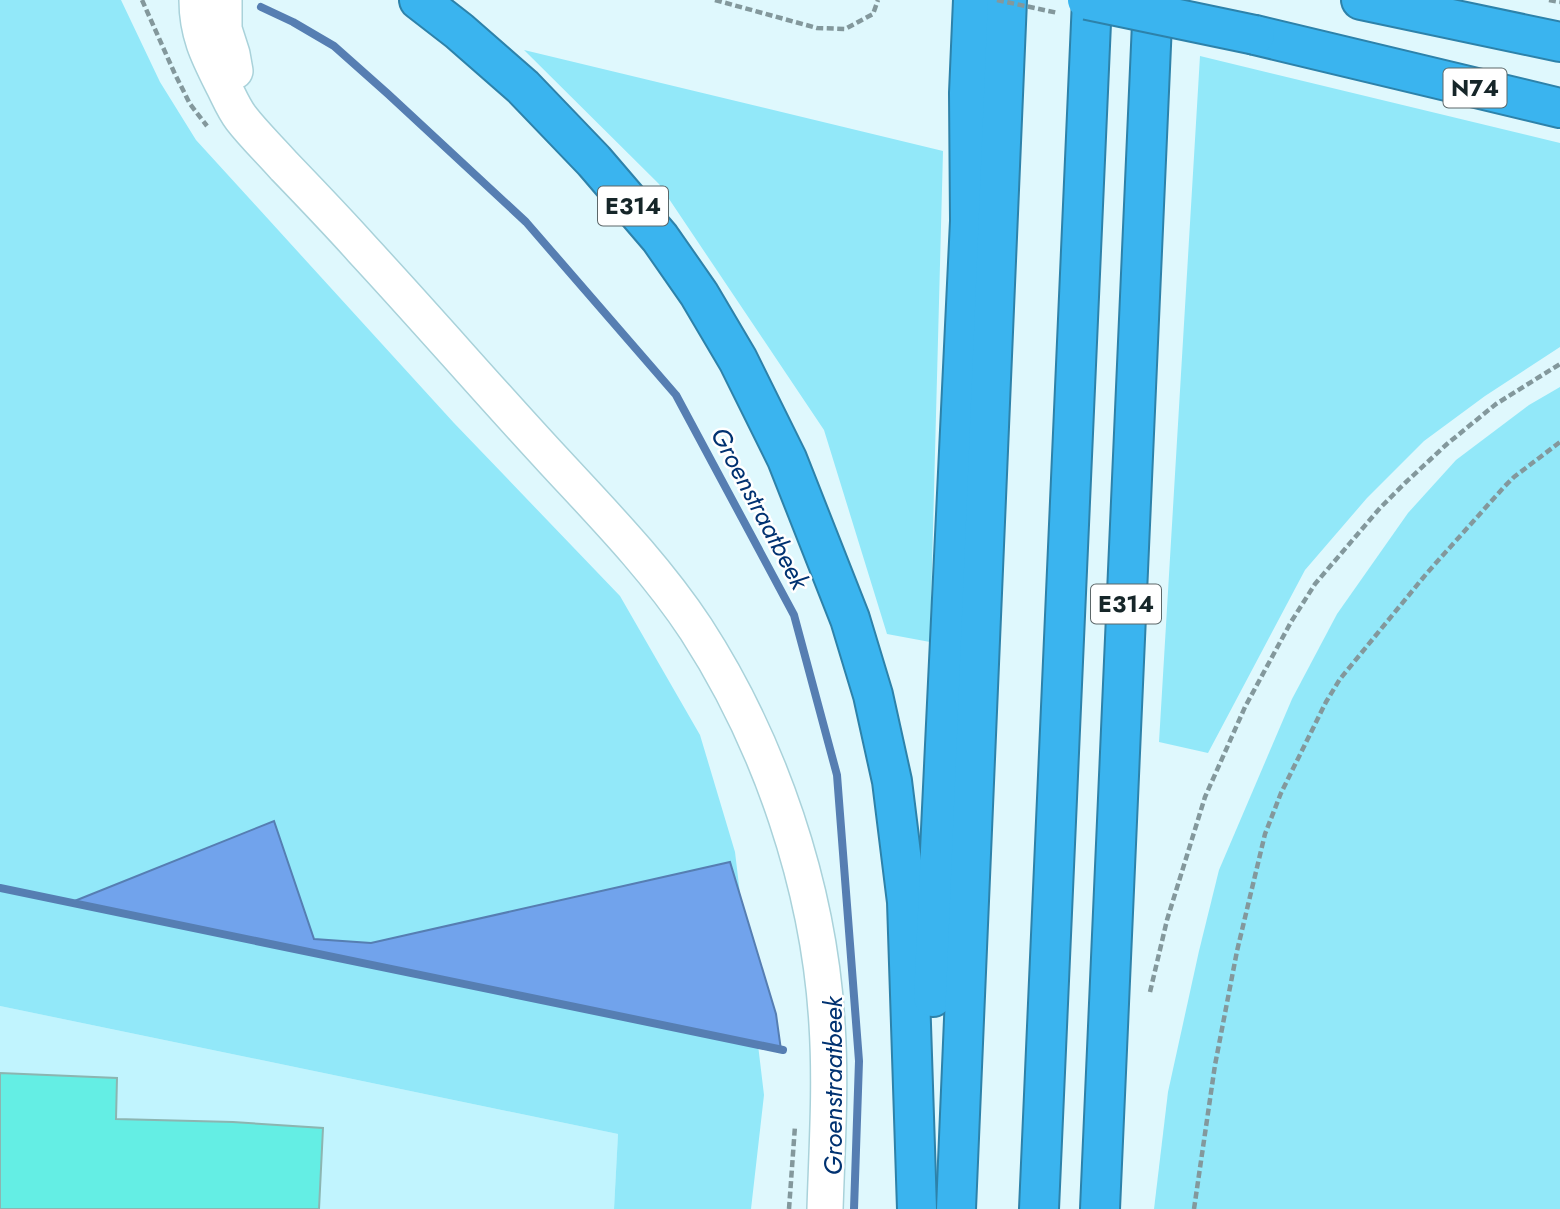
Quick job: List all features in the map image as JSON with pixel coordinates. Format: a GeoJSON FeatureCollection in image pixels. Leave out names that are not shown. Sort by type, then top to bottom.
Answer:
{"type":"FeatureCollection","features":[{"type":"Feature","properties":{"kind":"highway","name":"E314"},"geometry":{"type":"LineString","coordinates":[[419,0],[523,87],[594,161],[660,238],[699,294],[738,360],[787,459],[850,619],[873,695],[892,781],[906,902],[917,1209]]}},
{"type":"Feature","properties":{"kind":"highway"},"geometry":{"type":"LineString","coordinates":[[922,1209],[970,221],[969,93],[973,0]]}},
{"type":"Feature","properties":{"kind":"highway"},"geometry":{"type":"LineString","coordinates":[[956,1209],[1007,0]]}},
{"type":"Feature","properties":{"kind":"highway","name":"E314"},"geometry":{"type":"LineString","coordinates":[[1039,1209],[1089,0]]}},
{"type":"Feature","properties":{"kind":"highway","name":"N74"},"geometry":{"type":"LineString","coordinates":[[1089,0],[1255,35],[1560,108]]}},
{"type":"Feature","properties":{"kind":"highway","name":"E314"},"geometry":{"type":"LineString","coordinates":[[1100,1209],[1153,0]]}},
{"type":"Feature","properties":{"kind":"highway","name":"N74"},"geometry":{"type":"LineString","coordinates":[[1361,0],[1560,43]]}},
{"type":"Feature","properties":{"kind":"street"},"geometry":{"type":"LineString","coordinates":[[197,0],[198,24],[223,122],[364,251],[630,543],[695,628],[739,706],[781,804],[799,858],[815,930],[828,1036],[825,1209]]}},
{"type":"Feature","properties":{"kind":"street"},"geometry":{"type":"LineString","coordinates":[[223,122],[237,82],[224,29],[224,0]]}},
{"type":"Feature","properties":{"kind":"path"},"geometry":{"type":"LineString","coordinates":[[142,0],[190,104],[223,122]]}},
{"type":"Feature","properties":{"kind":"path"},"geometry":{"type":"LineString","coordinates":[[716,0],[817,28],[845,29],[873,14],[878,0]]}},
{"type":"Feature","properties":{"kind":"path"},"geometry":{"type":"LineString","coordinates":[[1549,0],[1560,2]]}},
{"type":"Feature","properties":{"kind":"path"},"geometry":{"type":"LineString","coordinates":[[1150,992],[1167,920],[1205,797],[1245,707],[1315,584],[1380,508],[1447,444],[1496,404],[1560,364]]}},
{"type":"Feature","properties":{"kind":"path"},"geometry":{"type":"LineString","coordinates":[[1194,1209],[1215,1065],[1233,970],[1265,834],[1281,793],[1340,679],[1427,573],[1504,487],[1560,442]]}},
{"type":"Feature","properties":{"kind":"path"},"geometry":{"type":"LineString","coordinates":[[789,1209],[795,1116]]}},
{"type":"Feature","properties":{"kind":"shaded area"},"geometry":{"type":"Polygon","coordinates":[[[0,0],[121,0],[160,82],[196,140],[454,423],[620,596],[700,735],[735,852],[764,1095],[751,1209],[614,1209],[618,1134],[0,1006],[0,0]]]}},
{"type":"Feature","properties":{"kind":"shaded area"},"geometry":{"type":"Polygon","coordinates":[[[524,50],[943,151],[930,642],[887,634],[824,430],[659,184],[524,50]]]}},
{"type":"Feature","properties":{"kind":"shaded area"},"geometry":{"type":"Polygon","coordinates":[[[1200,56],[1560,143],[1560,347],[1485,396],[1424,441],[1367,498],[1305,570],[1208,753],[1159,742],[1200,56]]]}},
{"type":"Feature","properties":{"kind":"shaded area"},"geometry":{"type":"Polygon","coordinates":[[[1560,387],[1560,1209],[1154,1209],[1168,1092],[1219,870],[1292,699],[1337,614],[1408,513],[1456,460],[1529,405],[1560,387]]]}},
{"type":"Feature","properties":{"kind":"shaded area"},"geometry":{"type":"Polygon","coordinates":[[[274,821],[314,939],[371,943],[730,862],[776,1014],[781,1050],[72,902],[274,821]]]}},
{"type":"Feature","properties":{"kind":"shaded area"},"geometry":{"type":"Polygon","coordinates":[[[0,1006],[618,1134],[614,1209],[0,1209],[0,1006]]]}},
{"type":"Feature","properties":{"kind":"building"},"geometry":{"type":"Polygon","coordinates":[[[0,1073],[117,1078],[116,1119],[323,1128],[319,1209],[0,1209],[0,1073]]]}},
{"type":"Feature","properties":{"kind":"waterway","name":"Groenstraatbeek"},"geometry":{"type":"LineString","coordinates":[[261,7],[334,46],[526,222],[676,395],[794,615],[837,775],[859,1061],[854,1209]]}},
{"type":"Feature","properties":{"kind":"waterway"},"geometry":{"type":"LineString","coordinates":[[0,888],[783,1050]]}}]}
